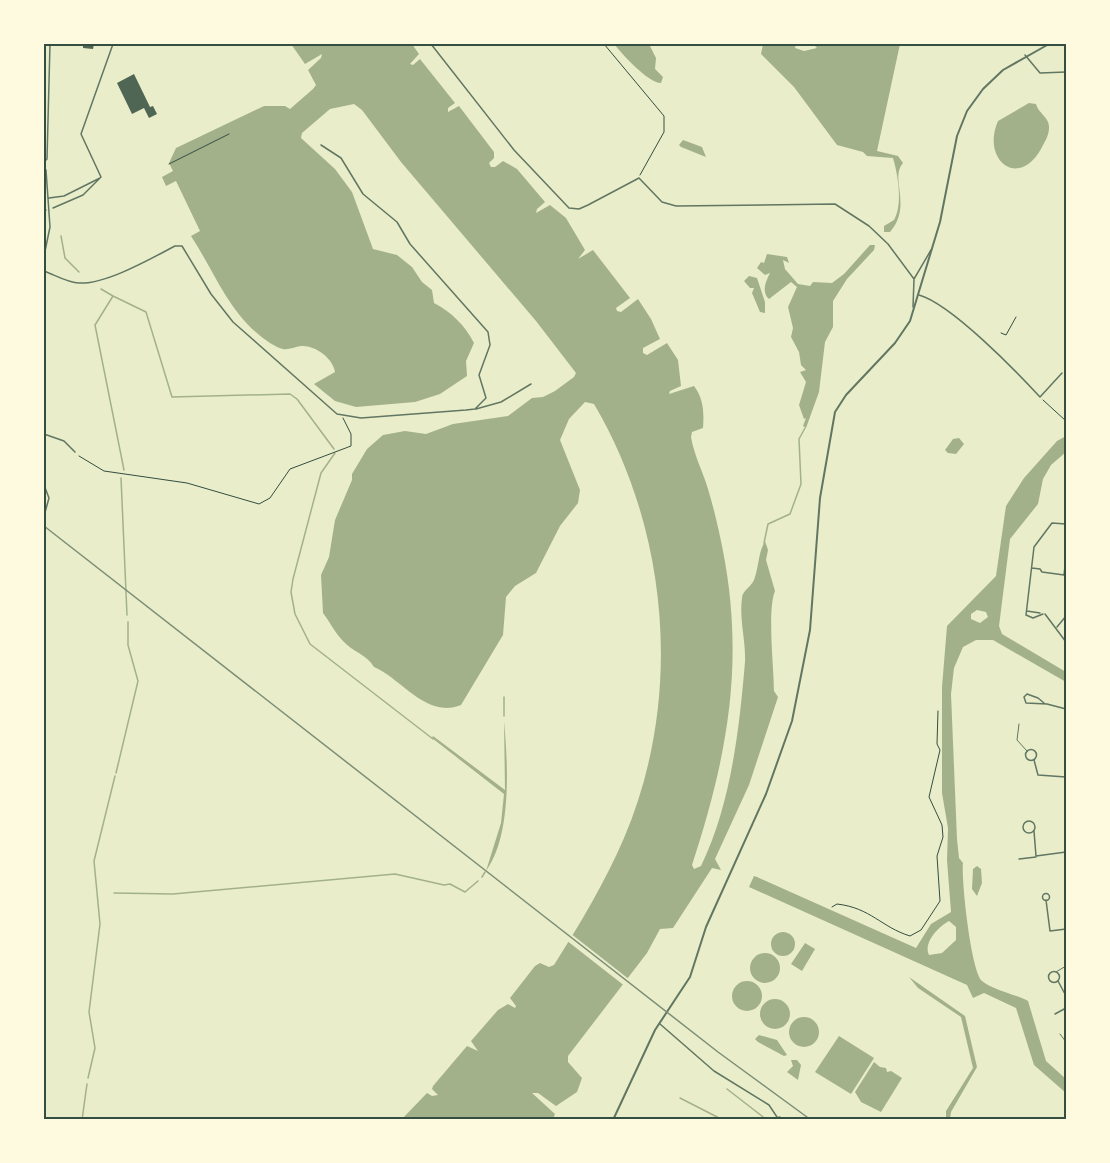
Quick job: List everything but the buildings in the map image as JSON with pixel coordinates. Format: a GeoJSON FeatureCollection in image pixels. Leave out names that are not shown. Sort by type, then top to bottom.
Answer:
{"type":"FeatureCollection","features":[{"type":"Feature","properties":{"kind":"street"},"geometry":{"type":"LineString","coordinates":[[44,162],[47,159],[50,44]]}},
{"type":"Feature","properties":{"kind":"street"},"geometry":{"type":"LineString","coordinates":[[101,177],[81,134],[113,44]]}},
{"type":"Feature","properties":{"kind":"street"},"geometry":{"type":"LineString","coordinates":[[431,44],[491,123],[568,208],[579,209],[639,178],[662,202],[676,206],[834,204],[876,232],[901,259],[914,279]]}},
{"type":"Feature","properties":{"kind":"street"},"geometry":{"type":"LineString","coordinates":[[613,1119],[659,1023],[690,977],[706,927],[765,794],[792,721],[809,639],[820,498],[834,416],[846,395],[902,335],[913,314],[933,248],[963,118],[992,79],[1025,56],[1049,44]]}},
{"type":"Feature","properties":{"kind":"street"},"geometry":{"type":"LineString","coordinates":[[44,56],[49,56]]}},
{"type":"Feature","properties":{"kind":"street"},"geometry":{"type":"LineString","coordinates":[[1025,56],[1040,73],[1066,72]]}},
{"type":"Feature","properties":{"kind":"street"},"geometry":{"type":"LineString","coordinates":[[321,145],[341,158],[363,194],[397,222],[410,244],[488,332],[491,342],[479,375],[486,398],[475,409]]}},
{"type":"Feature","properties":{"kind":"street"},"geometry":{"type":"LineString","coordinates":[[44,168],[46,170],[50,233],[44,256]]}},
{"type":"Feature","properties":{"kind":"street"},"geometry":{"type":"LineString","coordinates":[[48,199],[64,196],[101,177]]}},
{"type":"Feature","properties":{"kind":"street"},"geometry":{"type":"LineString","coordinates":[[53,208],[83,195],[101,177]]}},
{"type":"Feature","properties":{"kind":"street"},"geometry":{"type":"LineString","coordinates":[[44,206],[49,204]]}},
{"type":"Feature","properties":{"kind":"street"},"geometry":{"type":"LineString","coordinates":[[44,271],[81,284],[120,273],[176,246],[184,247],[205,284],[233,322],[332,411],[343,416],[372,417],[475,409],[501,402],[531,384]]}},
{"type":"Feature","properties":{"kind":"street"},"geometry":{"type":"LineString","coordinates":[[913,314],[914,279],[933,248]]}},
{"type":"Feature","properties":{"kind":"street"},"geometry":{"type":"LineString","coordinates":[[919,296],[932,300],[965,327],[1040,397],[1062,373]]}},
{"type":"Feature","properties":{"kind":"street"},"geometry":{"type":"LineString","coordinates":[[44,434],[64,441],[75,452]]}},
{"type":"Feature","properties":{"kind":"street"},"geometry":{"type":"LineString","coordinates":[[44,485],[49,498],[44,516]]}},
{"type":"Feature","properties":{"kind":"street"},"geometry":{"type":"LineString","coordinates":[[1043,614],[1032,618],[1026,615],[1035,544],[1052,523],[1066,524]]}},
{"type":"Feature","properties":{"kind":"street"},"geometry":{"type":"LineString","coordinates":[[1031,568],[1040,569],[1042,573],[1064,575],[1066,557]]}},
{"type":"Feature","properties":{"kind":"street"},"geometry":{"type":"LineString","coordinates":[[1027,610],[1043,614],[1066,642]]}},
{"type":"Feature","properties":{"kind":"street"},"geometry":{"type":"LineString","coordinates":[[1056,627],[1066,616]]}},
{"type":"Feature","properties":{"kind":"street"},"geometry":{"type":"LineString","coordinates":[[1044,703],[1027,694],[1024,698],[1026,703],[1044,703],[1066,709]]}},
{"type":"Feature","properties":{"kind":"street"},"geometry":{"type":"LineString","coordinates":[[1034,759],[1026,758],[1027,751],[1036,752],[1034,759],[1038,775],[1066,777]]}},
{"type":"Feature","properties":{"kind":"street"},"geometry":{"type":"LineString","coordinates":[[1034,831],[1025,831],[1025,822],[1034,823],[1036,856]]}},
{"type":"Feature","properties":{"kind":"street"},"geometry":{"type":"LineString","coordinates":[[1019,859],[1066,852]]}},
{"type":"Feature","properties":{"kind":"street"},"geometry":{"type":"LineString","coordinates":[[1046,900],[1050,931],[1066,929]]}},
{"type":"Feature","properties":{"kind":"street"},"geometry":{"type":"LineString","coordinates":[[1058,981],[1053,982],[1049,979],[1050,974],[1056,972],[1059,976],[1058,981],[1066,996]]}},
{"type":"Feature","properties":{"kind":"street"},"geometry":{"type":"LineString","coordinates":[[1055,1014],[1066,1008]]}},
{"type":"Feature","properties":{"kind":"street"},"geometry":{"type":"LineString","coordinates":[[659,1023],[704,1064],[769,1105],[778,1118],[788,1119]]}},
{"type":"Feature","properties":{"kind":"lane"},"geometry":{"type":"LineString","coordinates":[[1019,724],[1017,740],[1027,751]]}},
{"type":"Feature","properties":{"kind":"lane"},"geometry":{"type":"LineString","coordinates":[[1056,972],[1066,966]]}},
{"type":"Feature","properties":{"kind":"lane"},"geometry":{"type":"LineString","coordinates":[[1060,1034],[1066,1042]]}},
{"type":"Feature","properties":{"kind":"path"},"geometry":{"type":"LineString","coordinates":[[604,44],[659,108],[665,120],[664,132],[639,178]]}},
{"type":"Feature","properties":{"kind":"path"},"geometry":{"type":"LineString","coordinates":[[169,164],[229,134]]}},
{"type":"Feature","properties":{"kind":"path"},"geometry":{"type":"LineString","coordinates":[[1001,333],[1006,335],[1016,316]]}},
{"type":"Feature","properties":{"kind":"path"},"geometry":{"type":"LineString","coordinates":[[1040,397],[1066,421]]}},
{"type":"Feature","properties":{"kind":"path"},"geometry":{"type":"LineString","coordinates":[[75,452],[90,465],[104,471],[187,483],[259,504],[270,498],[290,469],[351,446],[351,434],[343,416]]}},
{"type":"Feature","properties":{"kind":"path"},"geometry":{"type":"LineString","coordinates":[[832,907],[837,904],[865,910],[889,927],[910,936],[917,934],[938,908],[941,894],[937,856],[943,837],[942,825],[929,797],[940,750],[937,744],[938,711]]}},
{"type":"Feature","properties":{"kind":"shaded area"},"geometry":{"type":"Polygon","coordinates":[[[291,44],[412,44],[419,54],[410,64],[413,65],[420,59],[455,103],[448,108],[448,112],[459,106],[494,152],[494,158],[489,163],[491,167],[503,161],[517,169],[545,202],[536,213],[550,205],[566,218],[585,250],[578,259],[593,250],[630,298],[616,308],[617,311],[621,312],[638,299],[660,339],[643,348],[643,353],[647,355],[667,343],[678,360],[681,386],[670,391],[669,394],[694,386],[700,396],[703,407],[703,428],[692,432],[691,437],[708,489],[723,551],[732,633],[732,672],[723,748],[715,787],[692,865],[694,869],[701,866],[720,818],[732,767],[745,662],[741,614],[742,596],[754,580],[765,541],[768,550],[766,560],[775,591],[771,612],[771,640],[774,691],[778,697],[749,785],[715,859],[721,870],[712,868],[673,928],[660,929],[647,953],[568,1056],[568,1062],[582,1078],[577,1092],[556,1106],[538,1093],[532,1093],[555,1114],[553,1119],[402,1119],[427,1093],[432,1096],[438,1095],[432,1089],[433,1086],[467,1046],[478,1051],[471,1041],[498,1010],[508,1004],[515,1008],[510,998],[535,966],[540,963],[549,967],[554,965],[592,903],[624,838],[643,785],[655,730],[660,674],[660,618],[652,562],[639,507],[620,454],[594,404],[585,402],[569,419],[560,440],[580,490],[578,503],[560,526],[536,573],[515,586],[506,597],[503,635],[461,705],[448,708],[436,707],[425,702],[374,667],[340,638],[323,613],[321,575],[329,557],[335,520],[352,480],[352,474],[367,449],[383,435],[405,431],[426,434],[453,424],[508,416],[532,398],[543,397],[555,391],[576,373],[536,321],[401,162],[362,110],[354,104],[330,109],[302,133],[301,138],[335,169],[352,192],[373,249],[397,255],[412,267],[422,282],[432,290],[434,303],[452,315],[466,330],[474,343],[466,361],[467,376],[440,394],[415,402],[356,407],[335,401],[314,384],[335,372],[331,362],[323,353],[306,346],[279,348],[244,321],[225,294],[191,236],[200,231],[176,181],[166,186],[162,177],[173,171],[169,163],[176,148],[264,106],[285,106],[290,109],[313,89],[316,85],[308,70],[321,58],[322,54],[305,64],[291,44]]]}},
{"type":"Feature","properties":{"kind":"shaded area"},"geometry":{"type":"Polygon","coordinates":[[[614,44],[649,44],[656,58],[655,69],[663,77],[661,83],[649,78],[614,44]]]}},
{"type":"Feature","properties":{"kind":"shaded area"},"geometry":{"type":"Polygon","coordinates":[[[763,44],[796,44],[795,48],[804,51],[817,48],[813,44],[900,44],[877,151],[898,156],[903,163],[898,177],[900,212],[890,232],[884,232],[884,226],[894,220],[899,198],[893,158],[867,156],[863,152],[837,145],[794,87],[761,54],[763,44]]]}},
{"type":"Feature","properties":{"kind":"shaded area"},"geometry":{"type":"Polygon","coordinates":[[[1029,103],[1036,104],[1048,121],[1048,134],[1032,161],[1022,167],[1013,168],[1004,165],[998,157],[994,147],[994,135],[998,121],[1029,103]]]}},
{"type":"Feature","properties":{"kind":"shaded area"},"geometry":{"type":"Polygon","coordinates":[[[683,140],[702,147],[706,157],[681,147],[679,145],[683,140]]]}},
{"type":"Feature","properties":{"kind":"shaded area"},"geometry":{"type":"Polygon","coordinates":[[[870,245],[875,245],[874,250],[847,279],[833,301],[833,327],[825,342],[819,392],[806,428],[803,426],[806,418],[804,419],[799,405],[806,382],[800,372],[806,370],[801,365],[799,352],[791,337],[793,328],[788,307],[797,287],[791,282],[769,299],[765,290],[770,273],[765,275],[757,268],[761,262],[764,263],[767,254],[787,257],[789,263],[783,260],[785,269],[798,284],[810,286],[813,282],[832,283],[844,274],[870,245]]]}},
{"type":"Feature","properties":{"kind":"shaded area"},"geometry":{"type":"Polygon","coordinates":[[[749,276],[757,278],[765,302],[765,313],[760,312],[752,293],[754,288],[750,288],[744,281],[749,276]]]}},
{"type":"Feature","properties":{"kind":"shaded area"},"geometry":{"type":"Polygon","coordinates":[[[1066,436],[1066,452],[1051,465],[1043,479],[1038,504],[1010,539],[999,626],[1002,634],[1066,672],[1066,682],[993,640],[976,640],[963,647],[954,668],[951,694],[957,839],[959,858],[963,863],[965,905],[974,961],[982,981],[1028,1001],[1046,1061],[1066,1079],[1066,1093],[1034,1065],[1016,1008],[984,993],[973,998],[967,985],[749,887],[754,876],[757,877],[916,948],[931,924],[951,912],[947,860],[948,828],[942,793],[942,687],[947,626],[996,576],[1006,506],[1024,478],[1057,441],[1066,436]],[[977,610],[971,614],[971,619],[980,623],[988,617],[986,612],[977,610]],[[949,921],[936,931],[930,941],[929,955],[942,953],[956,940],[956,927],[949,921]]]}},
{"type":"Feature","properties":{"kind":"shaded area"},"geometry":{"type":"Polygon","coordinates":[[[959,438],[964,444],[956,454],[948,453],[945,450],[953,439],[959,438]]]}},
{"type":"Feature","properties":{"kind":"shaded area"},"geometry":{"type":"Polygon","coordinates":[[[504,721],[507,778],[504,819],[494,856],[486,871],[501,823],[504,794],[432,738],[433,736],[505,790],[504,721]]]}},
{"type":"Feature","properties":{"kind":"shaded area"},"geometry":{"type":"Polygon","coordinates":[[[977,866],[981,869],[982,883],[977,896],[972,889],[973,869],[977,866]]]}},
{"type":"Feature","properties":{"kind":"shaded area"},"geometry":{"type":"Polygon","coordinates":[[[783,932],[791,936],[795,944],[791,952],[783,956],[775,952],[771,944],[775,936],[783,932]]]}},
{"type":"Feature","properties":{"kind":"shaded area"},"geometry":{"type":"Polygon","coordinates":[[[805,943],[815,949],[802,971],[791,964],[805,943]]]}},
{"type":"Feature","properties":{"kind":"shaded area"},"geometry":{"type":"Polygon","coordinates":[[[765,953],[776,957],[780,968],[776,979],[765,983],[754,979],[750,968],[754,957],[765,953]]]}},
{"type":"Feature","properties":{"kind":"shaded area"},"geometry":{"type":"Polygon","coordinates":[[[909,977],[965,1016],[977,1067],[951,1112],[950,1119],[946,1119],[946,1111],[973,1068],[961,1017],[918,988],[909,977]]]}},
{"type":"Feature","properties":{"kind":"shaded area"},"geometry":{"type":"Polygon","coordinates":[[[747,981],[758,985],[762,996],[758,1007],[747,1011],[736,1007],[732,996],[736,985],[747,981]]]}},
{"type":"Feature","properties":{"kind":"shaded area"},"geometry":{"type":"Polygon","coordinates":[[[775,999],[786,1003],[790,1014],[786,1025],[775,1029],[764,1025],[760,1014],[764,1003],[775,999]]]}},
{"type":"Feature","properties":{"kind":"shaded area"},"geometry":{"type":"Polygon","coordinates":[[[804,1017],[815,1021],[819,1032],[815,1043],[804,1047],[793,1043],[789,1032],[793,1021],[804,1017]]]}},
{"type":"Feature","properties":{"kind":"shaded area"},"geometry":{"type":"Polygon","coordinates":[[[759,1035],[777,1040],[787,1055],[784,1056],[758,1042],[755,1039],[759,1035]]]}},
{"type":"Feature","properties":{"kind":"shaded area"},"geometry":{"type":"Polygon","coordinates":[[[839,1036],[874,1058],[851,1094],[815,1072],[839,1036]]]}},
{"type":"Feature","properties":{"kind":"shaded area"},"geometry":{"type":"Polygon","coordinates":[[[791,1060],[797,1060],[801,1065],[798,1080],[787,1072],[793,1066],[791,1060]]]}},
{"type":"Feature","properties":{"kind":"shaded area"},"geometry":{"type":"Polygon","coordinates":[[[874,1062],[886,1068],[887,1072],[891,1071],[902,1078],[881,1112],[861,1102],[855,1092],[874,1062]]]}},
{"type":"Feature","properties":{"kind":"pier"},"geometry":{"type":"Polygon","coordinates":[[[570,933],[630,980],[626,987],[566,940],[570,933]]]}},
{"type":"Feature","properties":{"kind":"waterway"},"geometry":{"type":"LineString","coordinates":[[61,236],[65,258],[79,272]]}},
{"type":"Feature","properties":{"kind":"waterway"},"geometry":{"type":"LineString","coordinates":[[101,289],[113,296],[95,325],[124,470]]}},
{"type":"Feature","properties":{"kind":"waterway"},"geometry":{"type":"LineString","coordinates":[[113,296],[146,312],[172,397],[290,394],[297,399],[334,449]]}},
{"type":"Feature","properties":{"kind":"waterway"},"geometry":{"type":"LineString","coordinates":[[764,543],[768,524],[790,514],[801,484],[799,439],[805,428]]}},
{"type":"Feature","properties":{"kind":"waterway"},"geometry":{"type":"LineString","coordinates":[[335,453],[321,473],[293,579],[291,592],[295,614],[310,644],[433,739]]}},
{"type":"Feature","properties":{"kind":"waterway"},"geometry":{"type":"LineString","coordinates":[[121,478],[127,615]]}},
{"type":"Feature","properties":{"kind":"waterway"},"geometry":{"type":"LineString","coordinates":[[116,773],[138,681],[128,645],[128,622]]}},
{"type":"Feature","properties":{"kind":"waterway"},"geometry":{"type":"LineString","coordinates":[[504,697],[504,716]]}},
{"type":"Feature","properties":{"kind":"waterway"},"geometry":{"type":"LineString","coordinates":[[88,1078],[95,1048],[89,1012],[100,924],[94,861],[115,776]]}},
{"type":"Feature","properties":{"kind":"waterway"},"geometry":{"type":"LineString","coordinates":[[482,877],[485,872]]}},
{"type":"Feature","properties":{"kind":"waterway"},"geometry":{"type":"LineString","coordinates":[[114,893],[173,894],[395,874],[444,885],[450,884],[465,892],[478,881]]}},
{"type":"Feature","properties":{"kind":"waterway"},"geometry":{"type":"LineString","coordinates":[[82,1120],[87,1084]]}},
{"type":"Feature","properties":{"kind":"waterway"},"geometry":{"type":"LineString","coordinates":[[727,1089],[767,1120]]}},
{"type":"Feature","properties":{"kind":"waterway"},"geometry":{"type":"LineString","coordinates":[[680,1098],[723,1120]]}},
{"type":"Feature","properties":{"kind":"railway"},"geometry":{"type":"LineString","coordinates":[[44,526],[718,1052],[811,1120]]}}]}
